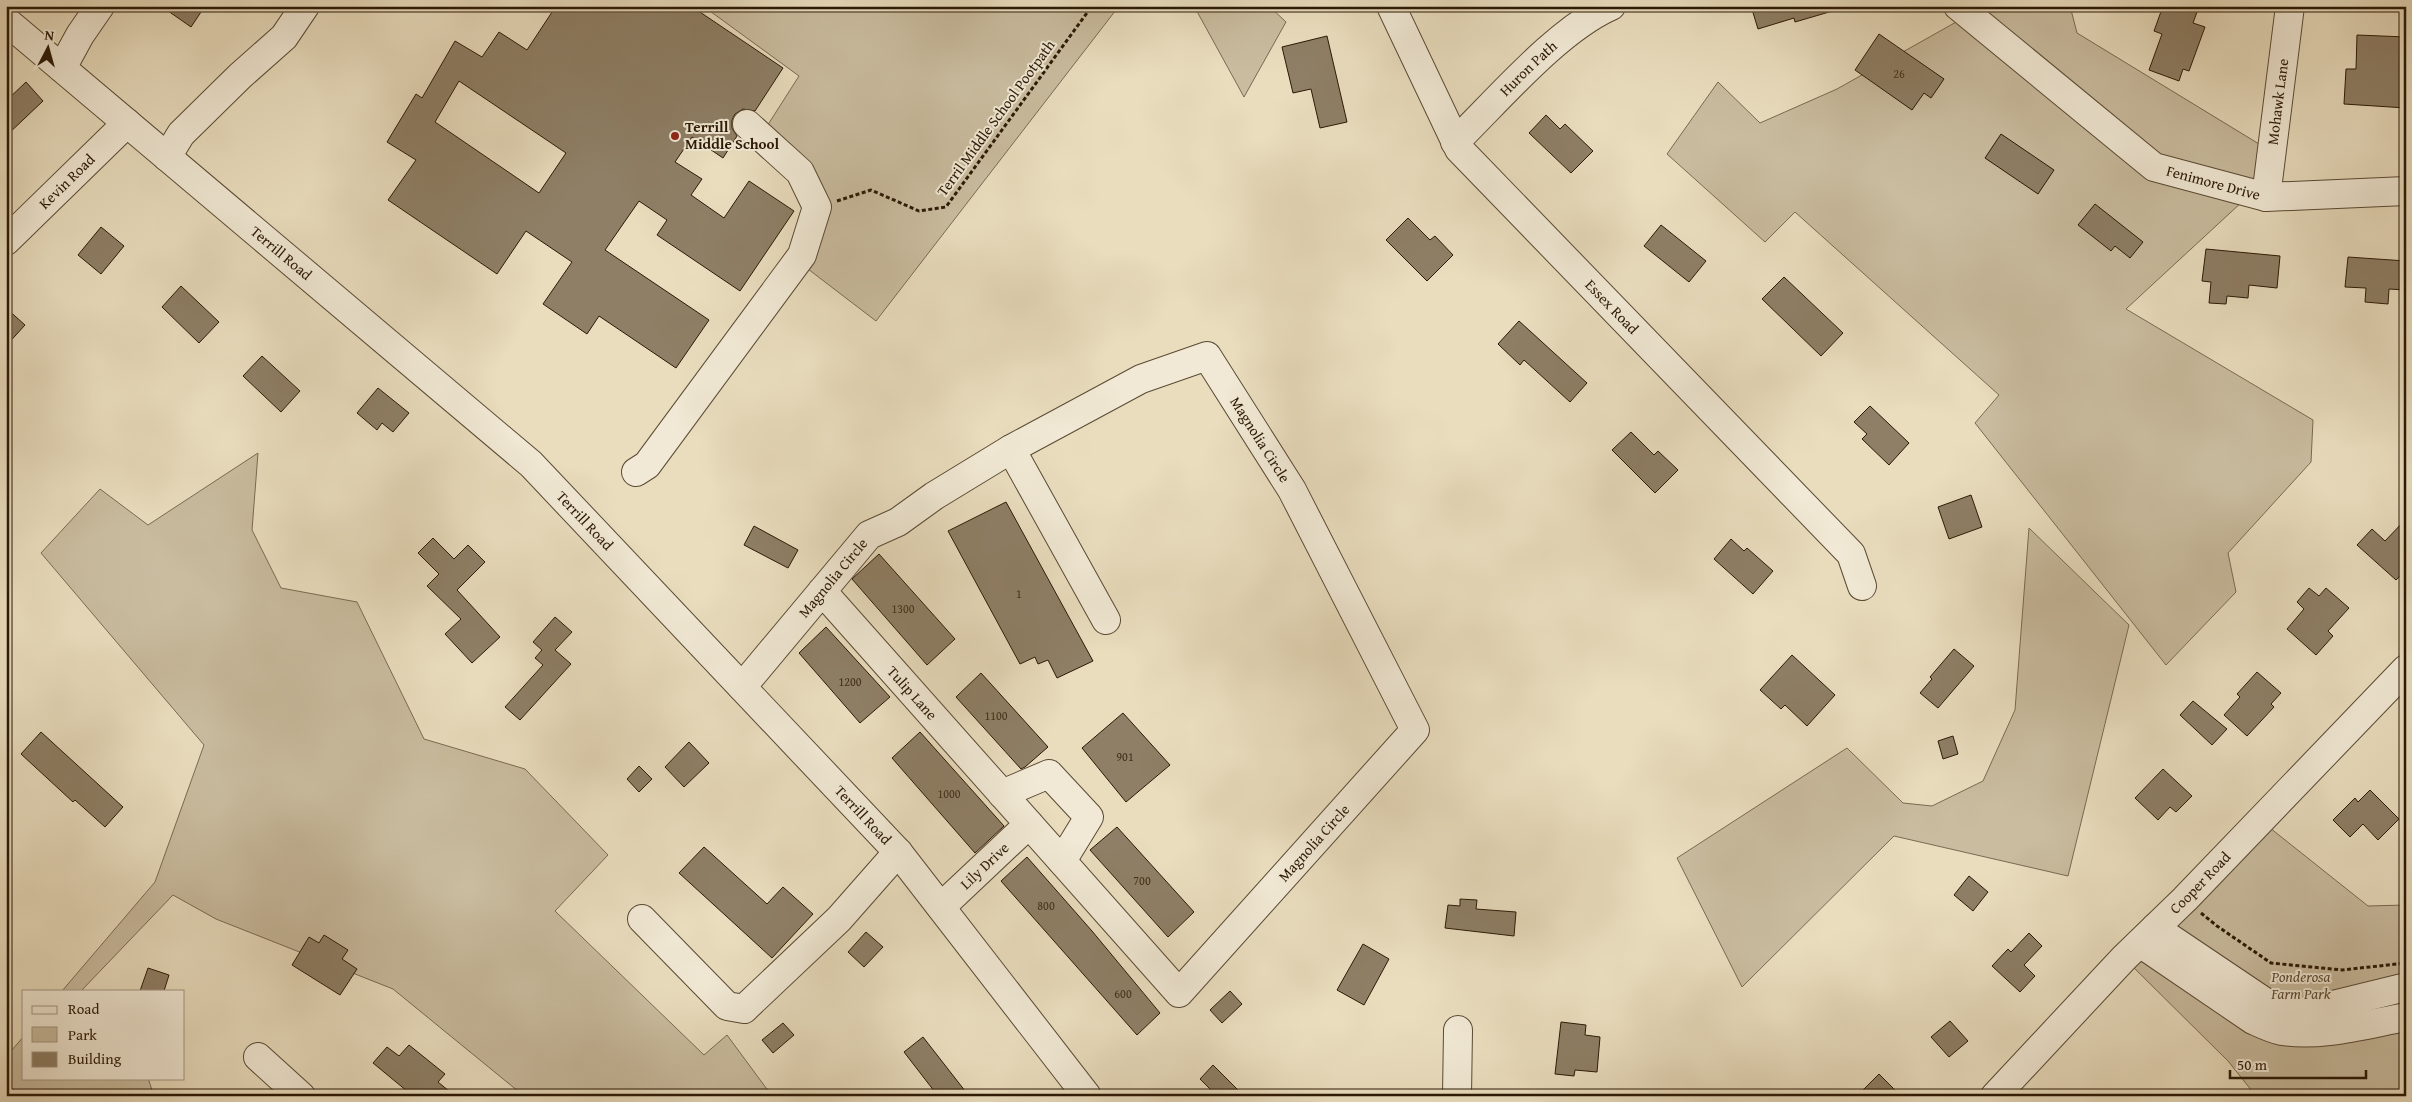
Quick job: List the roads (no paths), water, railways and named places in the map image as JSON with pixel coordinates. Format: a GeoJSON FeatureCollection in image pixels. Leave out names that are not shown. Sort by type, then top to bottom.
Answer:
{"type":"FeatureCollection","features":[{"type":"Feature","properties":{"kind":"street"},"geometry":{"type":"LineString","coordinates":[[62,68],[80,35],[100,6]]}},
{"type":"Feature","properties":{"kind":"street"},"geometry":{"type":"LineString","coordinates":[[167,157],[181,134],[240,76],[284,37],[305,6]]}},
{"type":"Feature","properties":{"kind":"street","name":"Essex Road"},"geometry":{"type":"LineString","coordinates":[[1391,6],[1455,142],[1466,156],[1851,554],[1862,586]]}},
{"type":"Feature","properties":{"kind":"street","name":"Huron Path"},"geometry":{"type":"LineString","coordinates":[[1455,142],[1551,47],[1592,15],[1611,6]]}},
{"type":"Feature","properties":{"kind":"street","name":"Fenimore Drive"},"geometry":{"type":"LineString","coordinates":[[1958,6],[2154,168],[2266,197],[2406,191]]}},
{"type":"Feature","properties":{"kind":"street","name":"Mohawk Lane"},"geometry":{"type":"LineString","coordinates":[[2266,197],[2290,6]]}},
{"type":"Feature","properties":{"kind":"street","name":"Terrill Road"},"geometry":{"type":"LineString","coordinates":[[6,21],[531,464],[898,852],[1087,1096]]}},
{"type":"Feature","properties":{"kind":"street","name":"Kevin Road"},"geometry":{"type":"LineString","coordinates":[[6,241],[127,123]]}},
{"type":"Feature","properties":{"kind":"street"},"geometry":{"type":"LineString","coordinates":[[636,472],[647,465],[802,255],[818,208],[800,172],[747,124]]}},
{"type":"Feature","properties":{"kind":"street","name":"Magnolia Circle"},"geometry":{"type":"LineString","coordinates":[[742,687],[869,535],[898,522],[943,490],[1011,449],[1141,379],[1208,356],[1292,490],[1415,730],[1179,993]]}},
{"type":"Feature","properties":{"kind":"street"},"geometry":{"type":"LineString","coordinates":[[1011,449],[1106,620]]}},
{"type":"Feature","properties":{"kind":"street","name":"Tulip Lane"},"geometry":{"type":"LineString","coordinates":[[822,591],[1179,993]]}},
{"type":"Feature","properties":{"kind":"street","name":"Cooper Road"},"geometry":{"type":"LineString","coordinates":[[1995,1096],[2406,669]]}},
{"type":"Feature","properties":{"kind":"street"},"geometry":{"type":"LineString","coordinates":[[1002,794],[1049,774],[1089,817],[1062,861]]}},
{"type":"Feature","properties":{"kind":"street","name":"Lily Drive"},"geometry":{"type":"LineString","coordinates":[[941,907],[1029,824]]}},
{"type":"Feature","properties":{"kind":"street"},"geometry":{"type":"LineString","coordinates":[[642,919],[727,1006],[744,1009],[839,919],[898,852]]}},
{"type":"Feature","properties":{"kind":"street"},"geometry":{"type":"LineString","coordinates":[[2147,936],[2251,1006],[2271,1028],[2299,1032],[2325,1030],[2406,1017]]}},
{"type":"Feature","properties":{"kind":"street"},"geometry":{"type":"LineString","coordinates":[[2251,1006],[2294,1012],[2308,1011],[2406,987]]}},
{"type":"Feature","properties":{"kind":"street"},"geometry":{"type":"LineString","coordinates":[[1456,1096],[1458,1030]]}},
{"type":"Feature","properties":{"kind":"street"},"geometry":{"type":"LineString","coordinates":[[258,1057],[301,1096]]}},
{"type":"Feature","properties":{"kind":"place","name":"Terrill Middle School"},"geometry":{"type":"Point","coordinates":[675,136]}},
{"type":"Feature","properties":{"kind":"park label","name":"Ponderosa Farm Park"},"geometry":{"type":"Point","coordinates":[2301,986]}}]}
